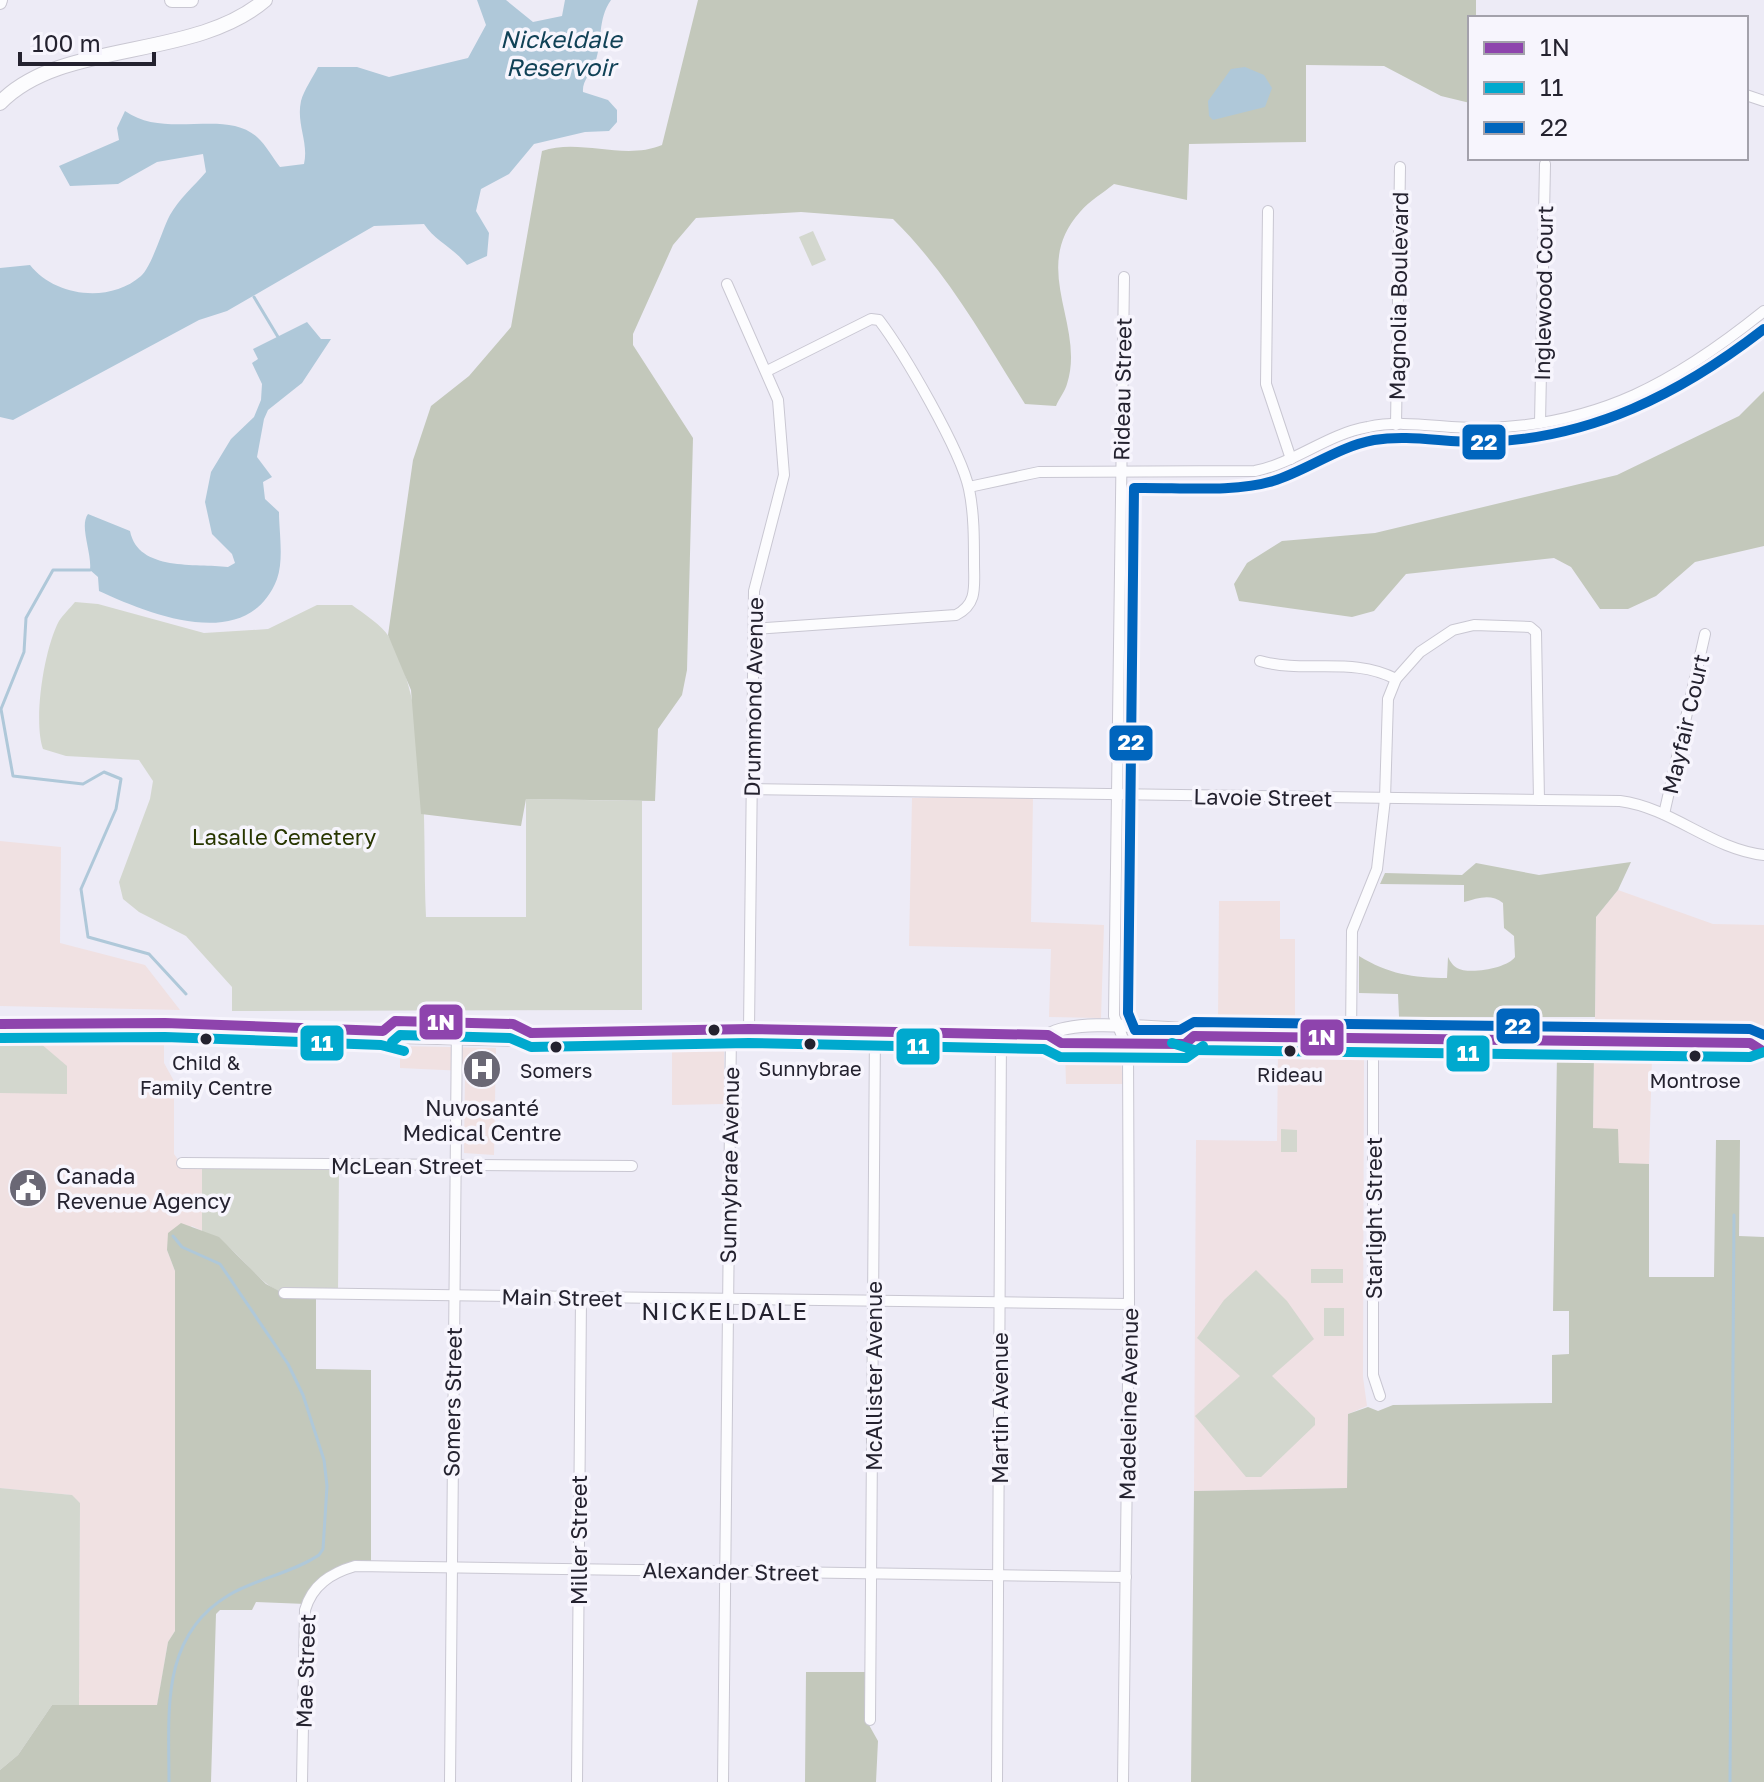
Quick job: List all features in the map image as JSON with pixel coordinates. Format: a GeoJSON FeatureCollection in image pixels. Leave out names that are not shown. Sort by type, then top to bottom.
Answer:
{"type":"FeatureCollection","features":[{"type":"Feature","properties":{"kind":"highway"},"geometry":{"type":"LineString","coordinates":[[172,0],[191,0]]}},
{"type":"Feature","properties":{"kind":"highway"},"geometry":{"type":"LineString","coordinates":[[0,103],[41,76],[220,26],[253,10],[265,0]]}},
{"type":"Feature","properties":{"kind":"main road"},"geometry":{"type":"LineString","coordinates":[[383,1031],[395,1021],[513,1024],[531,1033],[749,1029],[1048,1035],[1061,1043],[1185,1044],[1194,1036]]}},
{"type":"Feature","properties":{"kind":"main road"},"geometry":{"type":"LineString","coordinates":[[0,1024],[165,1023],[383,1031],[397,1037],[521,1040],[531,1033]]}},
{"type":"Feature","properties":{"kind":"main road"},"geometry":{"type":"LineString","coordinates":[[1048,1035],[1059,1027],[1185,1029],[1194,1036],[1351,1039],[1750,1043],[1764,1037]]}},
{"type":"Feature","properties":{"kind":"main road"},"geometry":{"type":"LineString","coordinates":[[1750,1043],[1764,1052]]}},
{"type":"Feature","properties":{"kind":"street","name":"Inglewood Court"},"geometry":{"type":"LineString","coordinates":[[1540,423],[1545,164]]}},
{"type":"Feature","properties":{"kind":"street","name":"Magnolia Boulevard"},"geometry":{"type":"LineString","coordinates":[[1396,425],[1400,167]]}},
{"type":"Feature","properties":{"kind":"street"},"geometry":{"type":"LineString","coordinates":[[1268,211],[1266,384],[1291,459]]}},
{"type":"Feature","properties":{"kind":"street","name":"Rideau Street"},"geometry":{"type":"LineString","coordinates":[[1118,1028],[1114,1016],[1114,796],[1124,277]]}},
{"type":"Feature","properties":{"kind":"street","name":"Drummond Avenue"},"geometry":{"type":"LineString","coordinates":[[727,284],[778,400],[784,475],[754,591],[749,1029]]}},
{"type":"Feature","properties":{"kind":"street"},"geometry":{"type":"LineString","coordinates":[[969,487],[1039,472],[1255,471],[1291,459],[1343,433],[1369,426],[1484,428],[1540,423],[1613,405],[1664,382],[1712,353],[1764,311]]}},
{"type":"Feature","properties":{"kind":"street"},"geometry":{"type":"LineString","coordinates":[[753,629],[956,615],[969,608],[974,596],[974,533],[969,487],[951,444],[879,320],[871,319],[767,371]]}},
{"type":"Feature","properties":{"kind":"street"},"geometry":{"type":"LineString","coordinates":[[1351,1039],[1352,931],[1377,869],[1385,799],[1388,699],[1396,679],[1420,652],[1453,630],[1474,625],[1530,627],[1536,632],[1539,800]]}},
{"type":"Feature","properties":{"kind":"street","name":"Mayfair Court"},"geometry":{"type":"LineString","coordinates":[[1664,814],[1705,634]]}},
{"type":"Feature","properties":{"kind":"street"},"geometry":{"type":"LineString","coordinates":[[1260,661],[1275,665],[1358,665],[1396,679]]}},
{"type":"Feature","properties":{"kind":"street","name":"Lavoie Street"},"geometry":{"type":"LineString","coordinates":[[751,789],[1620,801],[1651,807],[1740,851],[1764,855]]}},
{"type":"Feature","properties":{"kind":"street","name":"Somers Street"},"geometry":{"type":"LineString","coordinates":[[450,1782],[449,1566],[457,1022]]}},
{"type":"Feature","properties":{"kind":"street","name":"Madeleine Avenue"},"geometry":{"type":"LineString","coordinates":[[1118,1028],[1128,1051],[1129,1304],[1123,1782]]}},
{"type":"Feature","properties":{"kind":"street","name":"Sunnybrae Avenue"},"geometry":{"type":"LineString","coordinates":[[723,1782],[731,1029]]}},
{"type":"Feature","properties":{"kind":"street","name":"McAllister Avenue"},"geometry":{"type":"LineString","coordinates":[[870,1720],[875,1031]]}},
{"type":"Feature","properties":{"kind":"street","name":"Martin Avenue"},"geometry":{"type":"LineString","coordinates":[[997,1782],[1001,1034]]}},
{"type":"Feature","properties":{"kind":"street","name":"Starlight Street"},"geometry":{"type":"LineString","coordinates":[[1373,1039],[1373,1375],[1380,1396]]}},
{"type":"Feature","properties":{"kind":"street","name":"McLean Street"},"geometry":{"type":"LineString","coordinates":[[182,1163],[632,1166]]}},
{"type":"Feature","properties":{"kind":"street","name":"Main Street"},"geometry":{"type":"LineString","coordinates":[[284,1293],[1129,1304]]}},
{"type":"Feature","properties":{"kind":"street","name":"Miller Street"},"geometry":{"type":"LineString","coordinates":[[577,1782],[581,1297]]}},
{"type":"Feature","properties":{"kind":"street","name":"Alexander Street"},"geometry":{"type":"LineString","coordinates":[[336,1572],[366,1565],[1126,1577]]}},
{"type":"Feature","properties":{"kind":"street","name":"Mae Street"},"geometry":{"type":"LineString","coordinates":[[302,1782],[305,1610],[315,1589],[336,1572]]}},
{"type":"Feature","properties":{"kind":"shaded area"},"geometry":{"type":"Polygon","coordinates":[[[698,0],[1476,0],[1476,16],[1468,16],[1468,103],[1441,96],[1384,66],[1306,65],[1306,142],[1189,144],[1187,200],[1114,184],[1080,212],[1066,233],[1059,255],[1058,276],[1071,362],[1067,384],[1056,406],[1025,404],[948,284],[893,219],[801,212],[696,218],[673,245],[633,334],[633,345],[693,438],[687,670],[682,695],[658,729],[655,801],[526,799],[521,826],[421,814],[411,690],[388,635],[413,460],[431,406],[469,376],[511,327],[542,151],[571,147],[633,151],[662,145],[698,0]]]}},
{"type":"Feature","properties":{"kind":"shaded area"},"geometry":{"type":"Polygon","coordinates":[[[1764,391],[1764,546],[1695,562],[1656,596],[1628,609],[1600,609],[1571,567],[1554,558],[1406,574],[1374,611],[1352,617],[1239,601],[1234,584],[1247,563],[1282,541],[1375,533],[1617,475],[1739,416],[1764,391]]]}},
{"type":"Feature","properties":{"kind":"shaded area"},"geometry":{"type":"Polygon","coordinates":[[[1033,797],[1031,922],[1104,925],[1101,1018],[1049,1017],[1051,949],[909,946],[912,798],[1033,797]]]}},
{"type":"Feature","properties":{"kind":"shaded area"},"geometry":{"type":"Polygon","coordinates":[[[0,841],[61,847],[60,943],[145,965],[180,1010],[0,1006],[0,841]]]}},
{"type":"Feature","properties":{"kind":"shaded area"},"geometry":{"type":"Polygon","coordinates":[[[1631,862],[1618,890],[1596,917],[1595,1017],[1399,1017],[1398,994],[1359,993],[1359,956],[1401,974],[1447,978],[1448,957],[1456,967],[1470,971],[1497,967],[1515,957],[1514,936],[1504,928],[1503,903],[1484,897],[1464,902],[1464,885],[1380,884],[1385,873],[1462,875],[1476,863],[1539,875],[1631,862]]]}},
{"type":"Feature","properties":{"kind":"shaded area"},"geometry":{"type":"Polygon","coordinates":[[[1618,890],[1713,924],[1764,925],[1764,1027],[1595,1026],[1596,917],[1618,890]]]}},
{"type":"Feature","properties":{"kind":"shaded area"},"geometry":{"type":"Polygon","coordinates":[[[1219,901],[1280,901],[1280,939],[1295,939],[1295,1020],[1218,1021],[1219,901]]]}},
{"type":"Feature","properties":{"kind":"shaded area"},"geometry":{"type":"Polygon","coordinates":[[[164,1038],[164,1063],[174,1081],[174,1154],[181,1164],[202,1164],[202,1231],[192,1226],[167,1250],[175,1271],[175,1631],[168,1642],[157,1706],[79,1706],[80,1503],[71,1495],[0,1488],[0,1046],[164,1038]]]}},
{"type":"Feature","properties":{"kind":"shaded area"},"geometry":{"type":"Polygon","coordinates":[[[400,1046],[496,1048],[494,1155],[464,1153],[465,1071],[400,1068],[400,1046]]]}},
{"type":"Feature","properties":{"kind":"shaded area"},"geometry":{"type":"Polygon","coordinates":[[[672,1047],[724,1047],[724,1104],[672,1105],[672,1047]]]}},
{"type":"Feature","properties":{"kind":"shaded area"},"geometry":{"type":"Polygon","coordinates":[[[1065,1049],[1120,1050],[1123,1084],[1066,1084],[1065,1049]]]}},
{"type":"Feature","properties":{"kind":"shaded area"},"geometry":{"type":"Polygon","coordinates":[[[1278,1051],[1364,1053],[1363,1377],[1367,1406],[1348,1414],[1347,1488],[1194,1491],[1196,1140],[1277,1141],[1278,1051]]]}},
{"type":"Feature","properties":{"kind":"shaded area"},"geometry":{"type":"Polygon","coordinates":[[[1557,1054],[1594,1054],[1593,1128],[1618,1129],[1619,1163],[1649,1164],[1649,1277],[1714,1277],[1716,1140],[1740,1140],[1739,1236],[1764,1237],[1764,1782],[1191,1782],[1194,1491],[1347,1488],[1348,1414],[1368,1407],[1378,1411],[1393,1405],[1552,1403],[1552,1355],[1569,1354],[1569,1311],[1553,1311],[1557,1054]]]}},
{"type":"Feature","properties":{"kind":"shaded area"},"geometry":{"type":"Polygon","coordinates":[[[1594,1054],[1652,1056],[1649,1164],[1618,1164],[1593,1128],[1594,1054]]]}},
{"type":"Feature","properties":{"kind":"shaded area"},"geometry":{"type":"Polygon","coordinates":[[[181,1223],[219,1237],[266,1284],[283,1293],[316,1293],[316,1369],[371,1370],[371,1564],[335,1571],[306,1604],[256,1602],[252,1610],[220,1610],[216,1614],[211,1782],[0,1782],[0,1770],[18,1755],[52,1705],[157,1705],[168,1642],[175,1631],[175,1271],[167,1250],[168,1233],[181,1223]]]}},
{"type":"Feature","properties":{"kind":"shaded area"},"geometry":{"type":"Polygon","coordinates":[[[806,1672],[870,1672],[869,1725],[878,1741],[876,1782],[805,1782],[806,1672]]]}},
{"type":"Feature","properties":{"kind":"green space"},"geometry":{"type":"Polygon","coordinates":[[[813,231],[826,260],[812,266],[799,237],[813,231]]]}},
{"type":"Feature","properties":{"kind":"green space","name":"Lasalle Cemetery"},"geometry":{"type":"Polygon","coordinates":[[[75,602],[98,604],[204,633],[268,629],[317,605],[352,605],[377,624],[389,637],[403,668],[419,737],[426,917],[526,917],[526,799],[642,801],[642,1010],[232,1011],[232,987],[186,936],[139,912],[123,899],[119,882],[150,799],[153,781],[139,760],[66,756],[43,749],[39,721],[45,666],[59,621],[75,602]]]}},
{"type":"Feature","properties":{"kind":"green space"},"geometry":{"type":"Polygon","coordinates":[[[40,1043],[67,1066],[67,1094],[0,1093],[0,1046],[40,1043]]]}},
{"type":"Feature","properties":{"kind":"green space"},"geometry":{"type":"Polygon","coordinates":[[[1281,1129],[1297,1130],[1297,1152],[1281,1152],[1281,1129]]]}},
{"type":"Feature","properties":{"kind":"green space"},"geometry":{"type":"Polygon","coordinates":[[[202,1164],[339,1165],[338,1293],[301,1295],[281,1292],[261,1280],[225,1244],[202,1232],[202,1164]]]}},
{"type":"Feature","properties":{"kind":"green space"},"geometry":{"type":"Polygon","coordinates":[[[1311,1269],[1343,1269],[1343,1283],[1311,1283],[1311,1269]]]}},
{"type":"Feature","properties":{"kind":"green space"},"geometry":{"type":"Polygon","coordinates":[[[1256,1270],[1287,1301],[1314,1339],[1272,1376],[1315,1418],[1315,1425],[1261,1477],[1246,1477],[1195,1416],[1240,1376],[1197,1338],[1224,1300],[1256,1270]]]}},
{"type":"Feature","properties":{"kind":"green space"},"geometry":{"type":"Polygon","coordinates":[[[1324,1308],[1344,1308],[1344,1336],[1324,1336],[1324,1308]]]}},
{"type":"Feature","properties":{"kind":"green space"},"geometry":{"type":"Polygon","coordinates":[[[0,1488],[72,1495],[80,1503],[79,1706],[52,1705],[18,1755],[0,1770],[0,1488]]]}},
{"type":"Feature","properties":{"kind":"water","name":"Nickeldale Reservoir"},"geometry":{"type":"Polygon","coordinates":[[[477,0],[506,0],[533,22],[562,16],[565,0],[611,0],[604,15],[595,63],[583,92],[608,100],[617,110],[617,122],[609,131],[585,132],[534,144],[509,174],[481,189],[476,211],[489,233],[487,256],[467,265],[424,224],[374,226],[227,311],[199,320],[13,420],[0,417],[0,268],[30,265],[53,284],[82,293],[98,293],[128,285],[145,271],[170,215],[206,172],[203,154],[157,162],[118,184],[70,186],[59,166],[119,140],[117,128],[125,111],[158,123],[229,125],[244,129],[260,140],[280,167],[304,164],[301,101],[318,67],[357,67],[389,77],[468,58],[486,25],[477,0]]]}},
{"type":"Feature","properties":{"kind":"water"},"geometry":{"type":"Polygon","coordinates":[[[1245,67],[1264,75],[1272,88],[1265,107],[1213,120],[1209,116],[1208,101],[1231,69],[1245,67]]]}},
{"type":"Feature","properties":{"kind":"water"},"geometry":{"type":"Polygon","coordinates":[[[307,322],[321,339],[331,339],[302,383],[268,410],[257,457],[272,477],[263,482],[265,499],[279,512],[281,546],[277,579],[263,602],[244,616],[222,622],[197,622],[145,610],[99,591],[98,577],[90,570],[85,532],[88,514],[130,531],[135,544],[156,559],[185,565],[228,567],[235,563],[232,554],[212,534],[205,502],[211,472],[231,439],[254,417],[261,400],[262,384],[252,363],[258,359],[253,349],[307,322]]]}},
{"type":"Feature","properties":{"kind":"waterway"},"geometry":{"type":"LineString","coordinates":[[254,297],[278,337]]}},
{"type":"Feature","properties":{"kind":"waterway"},"geometry":{"type":"LineString","coordinates":[[90,570],[53,570],[26,618],[24,652],[1,709],[13,776],[83,784],[104,772],[121,779],[116,809],[81,889],[88,937],[149,954],[186,994]]}},
{"type":"Feature","properties":{"kind":"waterway"},"geometry":{"type":"LineString","coordinates":[[1730,1782],[1734,1215]]}},
{"type":"Feature","properties":{"kind":"waterway"},"geometry":{"type":"LineString","coordinates":[[169,1782],[173,1677],[180,1653],[191,1632],[207,1612],[229,1595],[319,1555],[323,1549],[327,1486],[324,1460],[303,1395],[288,1364],[220,1264],[182,1247],[173,1236]]}},
{"type":"Feature","properties":{"kind":"transit line","name":"22"},"geometry":{"type":"LineString","coordinates":[[1764,329],[1667,393],[1597,422],[1561,432],[1483,442],[1401,438],[1374,440],[1258,485],[1134,488],[1128,1013],[1135,1030],[1180,1030],[1194,1022],[1750,1029],[1764,1035]]}},
{"type":"Feature","properties":{"kind":"transit line","name":"1N"},"geometry":{"type":"LineString","coordinates":[[0,1024],[165,1023],[383,1031],[395,1021],[513,1024],[531,1033],[749,1029],[1048,1035],[1061,1043],[1185,1044],[1194,1036],[1750,1043],[1764,1052]]}},
{"type":"Feature","properties":{"kind":"transit line","name":"11"},"geometry":{"type":"LineString","coordinates":[[392,1042],[400,1035],[510,1038],[531,1047],[749,1043],[1044,1049],[1060,1057],[1186,1058],[1203,1046]]}},
{"type":"Feature","properties":{"kind":"transit line","name":"11"},"geometry":{"type":"LineString","coordinates":[[0,1038],[165,1037],[381,1045],[404,1051]]}},
{"type":"Feature","properties":{"kind":"transit line","name":"11"},"geometry":{"type":"LineString","coordinates":[[1172,1043],[1194,1050],[1750,1057],[1764,1052]]}},
{"type":"Feature","properties":{"kind":"place","name":"Child & Family Centre"},"geometry":{"type":"Point","coordinates":[206,1039]}},
{"type":"Feature","properties":{"kind":"place","name":"Sunnybrae"},"geometry":{"type":"Point","coordinates":[810,1044]}},
{"type":"Feature","properties":{"kind":"place","name":"Somers"},"geometry":{"type":"Point","coordinates":[556,1047]}},
{"type":"Feature","properties":{"kind":"place","name":"Rideau"},"geometry":{"type":"Point","coordinates":[1290,1051]}},
{"type":"Feature","properties":{"kind":"place","name":"Montrose"},"geometry":{"type":"Point","coordinates":[1695,1056]}},
{"type":"Feature","properties":{"kind":"place","name":"Nuvosanté Medical Centre"},"geometry":{"type":"Point","coordinates":[482,1069]}},
{"type":"Feature","properties":{"kind":"place","name":"Canada Revenue Agency"},"geometry":{"type":"Point","coordinates":[28,1188]}},
{"type":"Feature","properties":{"kind":"district","name":"NICKELDALE"},"geometry":{"type":"Point","coordinates":[725,1310]}}]}
